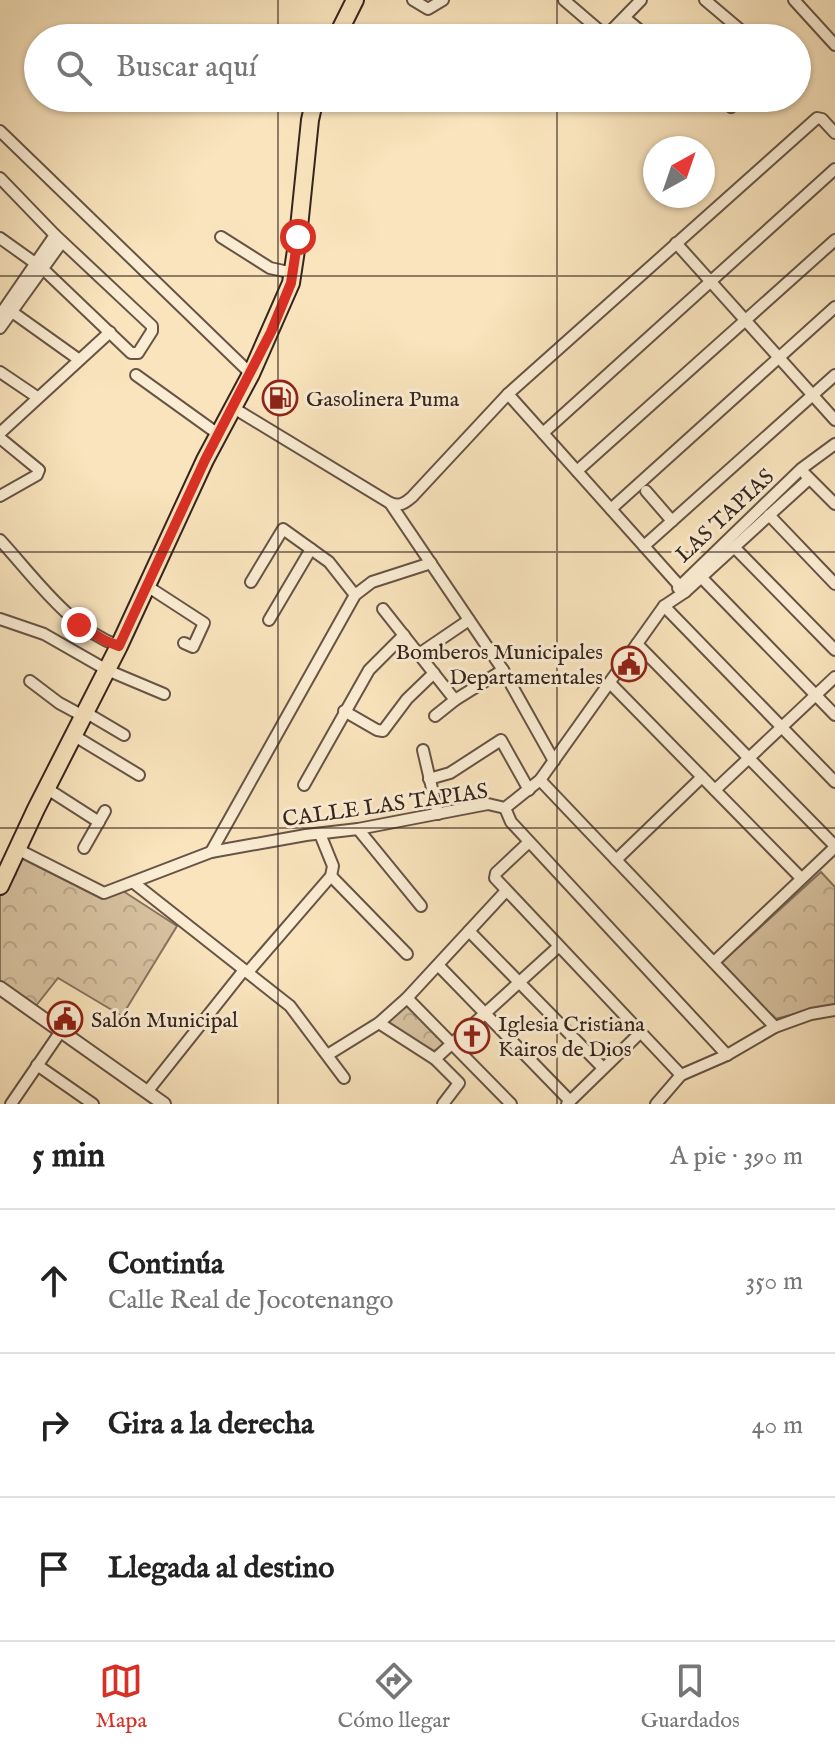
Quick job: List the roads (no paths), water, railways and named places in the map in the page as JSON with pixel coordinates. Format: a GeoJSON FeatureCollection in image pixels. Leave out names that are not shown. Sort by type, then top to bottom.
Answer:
{"type":"FeatureCollection","features":[{"type":"Feature","properties":{"kind":"main road"},"geometry":{"type":"LineString","coordinates":[[343,24],[355,0]]}},
{"type":"Feature","properties":{"kind":"main road"},"geometry":{"type":"LineString","coordinates":[[0,886],[119,646],[218,434],[271,332],[293,273],[312,112]]}},
{"type":"Feature","properties":{"kind":"street"},"geometry":{"type":"LineString","coordinates":[[413,0],[428,9],[443,0]]}},
{"type":"Feature","properties":{"kind":"street"},"geometry":{"type":"LineString","coordinates":[[564,0],[591,24]]}},
{"type":"Feature","properties":{"kind":"street"},"geometry":{"type":"LineString","coordinates":[[619,24],[641,0]]}},
{"type":"Feature","properties":{"kind":"street"},"geometry":{"type":"LineString","coordinates":[[705,0],[733,24]]}},
{"type":"Feature","properties":{"kind":"street"},"geometry":{"type":"LineString","coordinates":[[794,0],[835,45]]}},
{"type":"Feature","properties":{"kind":"street"},"geometry":{"type":"LineString","coordinates":[[625,18],[632,24]]}},
{"type":"Feature","properties":{"kind":"street"},"geometry":{"type":"LineString","coordinates":[[232,407],[390,503],[396,506],[403,504],[508,394],[817,118],[822,119],[835,133]]}},
{"type":"Feature","properties":{"kind":"street"},"geometry":{"type":"LineString","coordinates":[[0,131],[251,374]]}},
{"type":"Feature","properties":{"kind":"street"},"geometry":{"type":"LineString","coordinates":[[543,433],[835,169]]}},
{"type":"Feature","properties":{"kind":"street"},"geometry":{"type":"LineString","coordinates":[[0,178],[153,329],[138,353],[135,354],[39,266],[0,238]]}},
{"type":"Feature","properties":{"kind":"street"},"geometry":{"type":"LineString","coordinates":[[221,237],[270,268],[293,273]]}},
{"type":"Feature","properties":{"kind":"street"},"geometry":{"type":"LineString","coordinates":[[0,328],[4,309],[59,238]]}},
{"type":"Feature","properties":{"kind":"street"},"geometry":{"type":"LineString","coordinates":[[577,471],[835,240]]}},
{"type":"Feature","properties":{"kind":"street"},"geometry":{"type":"LineString","coordinates":[[676,243],[835,420]]}},
{"type":"Feature","properties":{"kind":"street"},"geometry":{"type":"LineString","coordinates":[[611,509],[835,307]]}},
{"type":"Feature","properties":{"kind":"street"},"geometry":{"type":"LineString","coordinates":[[4,309],[78,359]]}},
{"type":"Feature","properties":{"kind":"street"},"geometry":{"type":"LineString","coordinates":[[0,496],[37,475],[39,470],[0,435],[37,397],[110,332]]}},
{"type":"Feature","properties":{"kind":"street"},"geometry":{"type":"LineString","coordinates":[[0,372],[37,397]]}},
{"type":"Feature","properties":{"kind":"street"},"geometry":{"type":"LineString","coordinates":[[136,375],[218,434]]}},
{"type":"Feature","properties":{"kind":"street"},"geometry":{"type":"LineString","coordinates":[[644,546],[835,375]]}},
{"type":"Feature","properties":{"kind":"street"},"geometry":{"type":"LineString","coordinates":[[508,394],[682,588]]}},
{"type":"Feature","properties":{"kind":"street","name":"LAS TAPIAS"},"geometry":{"type":"LineString","coordinates":[[674,597],[801,469],[835,444]]}},
{"type":"Feature","properties":{"kind":"street"},"geometry":{"type":"LineString","coordinates":[[801,469],[835,504]]}},
{"type":"Feature","properties":{"kind":"street","name":"LAS TAPIAS"},"geometry":{"type":"LineString","coordinates":[[682,588],[701,577],[809,479]]}},
{"type":"Feature","properties":{"kind":"street"},"geometry":{"type":"LineString","coordinates":[[646,491],[672,521]]}},
{"type":"Feature","properties":{"kind":"street"},"geometry":{"type":"LineString","coordinates":[[390,503],[503,670],[554,761]]}},
{"type":"Feature","properties":{"kind":"street"},"geometry":{"type":"LineString","coordinates":[[769,515],[835,584]]}},
{"type":"Feature","properties":{"kind":"street"},"geometry":{"type":"LineString","coordinates":[[251,582],[283,529],[329,562],[355,595]]}},
{"type":"Feature","properties":{"kind":"street"},"geometry":{"type":"LineString","coordinates":[[0,540],[79,625],[119,646]]}},
{"type":"Feature","properties":{"kind":"street"},"geometry":{"type":"LineString","coordinates":[[734,547],[835,650]]}},
{"type":"Feature","properties":{"kind":"street"},"geometry":{"type":"LineString","coordinates":[[269,620],[311,549]]}},
{"type":"Feature","properties":{"kind":"street"},"geometry":{"type":"LineString","coordinates":[[211,852],[355,595],[372,582],[431,563]]}},
{"type":"Feature","properties":{"kind":"street"},"geometry":{"type":"LineString","coordinates":[[701,577],[835,715]]}},
{"type":"Feature","properties":{"kind":"street"},"geometry":{"type":"LineString","coordinates":[[147,586],[204,623],[193,647],[184,643]]}},
{"type":"Feature","properties":{"kind":"street","name":"CALLE LAS TAPIAS"},"geometry":{"type":"LineString","coordinates":[[17,849],[104,893],[211,852],[358,829],[488,804],[505,808],[540,780],[664,606],[674,597]]}},
{"type":"Feature","properties":{"kind":"street"},"geometry":{"type":"LineString","coordinates":[[664,606],[835,782]]}},
{"type":"Feature","properties":{"kind":"street"},"geometry":{"type":"LineString","coordinates":[[383,609],[455,700]]}},
{"type":"Feature","properties":{"kind":"street"},"geometry":{"type":"LineString","coordinates":[[0,619],[44,634],[107,670],[164,694]]}},
{"type":"Feature","properties":{"kind":"street"},"geometry":{"type":"LineString","coordinates":[[419,654],[469,620]]}},
{"type":"Feature","properties":{"kind":"street"},"geometry":{"type":"LineString","coordinates":[[304,785],[369,670],[404,635]]}},
{"type":"Feature","properties":{"kind":"street"},"geometry":{"type":"LineString","coordinates":[[637,644],[835,846],[714,962]]}},
{"type":"Feature","properties":{"kind":"street"},"geometry":{"type":"LineString","coordinates":[[435,716],[503,670]]}},
{"type":"Feature","properties":{"kind":"street"},"geometry":{"type":"LineString","coordinates":[[344,711],[383,731],[407,699],[434,673]]}},
{"type":"Feature","properties":{"kind":"street"},"geometry":{"type":"LineString","coordinates":[[715,790],[835,677]]}},
{"type":"Feature","properties":{"kind":"street"},"geometry":{"type":"LineString","coordinates":[[30,681],[59,703],[124,735]]}},
{"type":"Feature","properties":{"kind":"street"},"geometry":{"type":"LineString","coordinates":[[610,683],[801,878]]}},
{"type":"Feature","properties":{"kind":"street"},"geometry":{"type":"LineString","coordinates":[[73,735],[139,775]]}},
{"type":"Feature","properties":{"kind":"street"},"geometry":{"type":"LineString","coordinates":[[429,779],[450,773],[501,740],[529,790]]}},
{"type":"Feature","properties":{"kind":"street"},"geometry":{"type":"LineString","coordinates":[[423,750],[438,814]]}},
{"type":"Feature","properties":{"kind":"street"},"geometry":{"type":"LineString","coordinates":[[616,860],[702,777]]}},
{"type":"Feature","properties":{"kind":"street"},"geometry":{"type":"LineString","coordinates":[[540,780],[775,1027]]}},
{"type":"Feature","properties":{"kind":"street"},"geometry":{"type":"LineString","coordinates":[[46,788],[99,822]]}},
{"type":"Feature","properties":{"kind":"street"},"geometry":{"type":"LineString","coordinates":[[505,808],[511,822],[727,1055]]}},
{"type":"Feature","properties":{"kind":"street"},"geometry":{"type":"LineString","coordinates":[[84,848],[105,811]]}},
{"type":"Feature","properties":{"kind":"street"},"geometry":{"type":"LineString","coordinates":[[358,829],[421,906]]}},
{"type":"Feature","properties":{"kind":"street"},"geometry":{"type":"LineString","coordinates":[[147,1092],[246,971],[331,876],[333,866],[320,834]]}},
{"type":"Feature","properties":{"kind":"street"},"geometry":{"type":"LineString","coordinates":[[529,842],[494,875],[505,892],[681,1075]]}},
{"type":"Feature","properties":{"kind":"street"},"geometry":{"type":"LineString","coordinates":[[331,876],[407,954]]}},
{"type":"Feature","properties":{"kind":"street"},"geometry":{"type":"LineString","coordinates":[[134,883],[290,1006],[329,1054],[344,1078]]}},
{"type":"Feature","properties":{"kind":"street"},"geometry":{"type":"LineString","coordinates":[[329,1054],[379,1023],[407,998],[505,892]]}},
{"type":"Feature","properties":{"kind":"street"},"geometry":{"type":"LineString","coordinates":[[469,931],[603,1068]]}},
{"type":"Feature","properties":{"kind":"street"},"geometry":{"type":"LineString","coordinates":[[435,1059],[558,947]]}},
{"type":"Feature","properties":{"kind":"street"},"geometry":{"type":"LineString","coordinates":[[438,965],[568,1103],[640,1033]]}},
{"type":"Feature","properties":{"kind":"street"},"geometry":{"type":"LineString","coordinates":[[0,989],[164,1104]]}},
{"type":"Feature","properties":{"kind":"street"},"geometry":{"type":"LineString","coordinates":[[407,998],[511,1104]]}},
{"type":"Feature","properties":{"kind":"street"},"geometry":{"type":"LineString","coordinates":[[656,1104],[681,1075],[727,1055],[775,1027],[811,1014],[835,1010]]}},
{"type":"Feature","properties":{"kind":"street"},"geometry":{"type":"LineString","coordinates":[[379,1023],[435,1059],[459,1084],[446,1103]]}},
{"type":"Feature","properties":{"kind":"street"},"geometry":{"type":"LineString","coordinates":[[11,1104],[61,1031]]}},
{"type":"Feature","properties":{"kind":"street"},"geometry":{"type":"LineString","coordinates":[[37,1065],[93,1104]]}},
{"type":"Feature","properties":{"kind":"place","name":"Gasolinera Puma"},"geometry":{"type":"Point","coordinates":[280,398]}},
{"type":"Feature","properties":{"kind":"place","name":"Bomberos Municipales Departamentales"},"geometry":{"type":"Point","coordinates":[629,664]}},
{"type":"Feature","properties":{"kind":"place","name":"Salón Municipal"},"geometry":{"type":"Point","coordinates":[65,1019]}},
{"type":"Feature","properties":{"kind":"place","name":"Iglesia Cristiana Kairos de Dios"},"geometry":{"type":"Point","coordinates":[472,1036]}}]}
